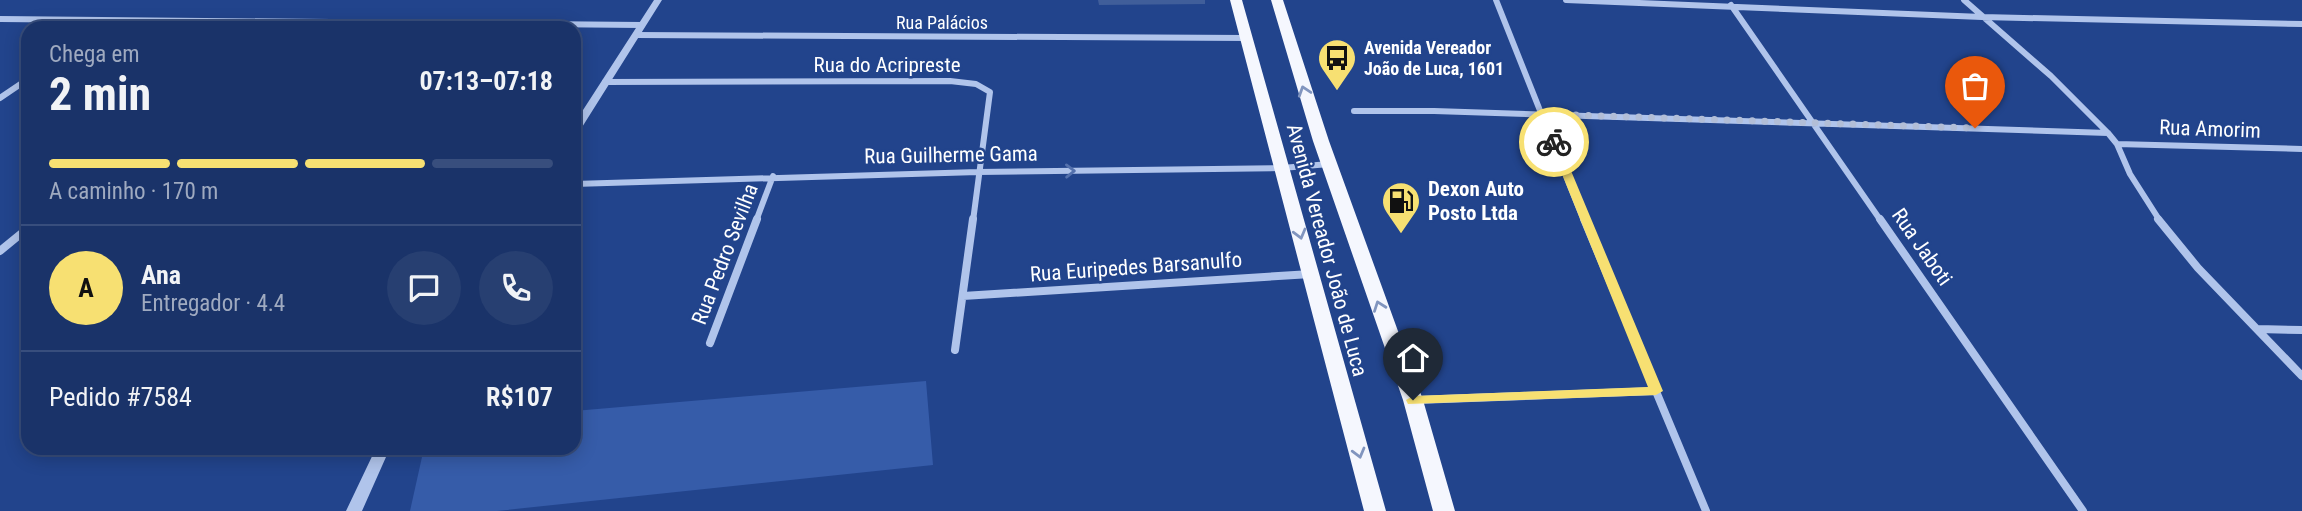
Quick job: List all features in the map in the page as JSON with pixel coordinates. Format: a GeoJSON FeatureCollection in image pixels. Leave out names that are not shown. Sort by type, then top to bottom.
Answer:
{"type":"FeatureCollection","features":[{"type":"Feature","properties":{"kind":"main road","name":"Avenida Vereador João de Luca"},"geometry":{"type":"LineString","coordinates":[[1236,0],[1375,511]]}},
{"type":"Feature","properties":{"kind":"main road","name":"Avenida Vereador João de Luca"},"geometry":{"type":"LineString","coordinates":[[1277,0],[1329,164],[1413,400],[1444,511]]}},
{"type":"Feature","properties":{"kind":"street"},"geometry":{"type":"LineString","coordinates":[[581,121],[658,0]]}},
{"type":"Feature","properties":{"kind":"street"},"geometry":{"type":"LineString","coordinates":[[1496,0],[1579,208],[1706,511]]}},
{"type":"Feature","properties":{"kind":"street"},"geometry":{"type":"LineString","coordinates":[[1566,0],[1982,17],[2302,24]]}},
{"type":"Feature","properties":{"kind":"street"},"geometry":{"type":"LineString","coordinates":[[1964,0],[2051,76],[2108,133],[2117,144],[2130,174],[2158,219],[2198,268],[2302,376]]}},
{"type":"Feature","properties":{"kind":"street","name":"Rua Jaboti"},"geometry":{"type":"LineString","coordinates":[[1731,5],[2083,511]]}},
{"type":"Feature","properties":{"kind":"street","name":"Rua Palácios"},"geometry":{"type":"LineString","coordinates":[[0,19],[272,21]]}},
{"type":"Feature","properties":{"kind":"street","name":"Rua Palácios"},"geometry":{"type":"LineString","coordinates":[[581,29],[1247,38]]}},
{"type":"Feature","properties":{"kind":"street","name":"Rua do Acripreste"},"geometry":{"type":"LineString","coordinates":[[605,82],[973,83],[990,92],[955,350]]}},
{"type":"Feature","properties":{"kind":"street"},"geometry":{"type":"LineString","coordinates":[[0,99],[21,84]]}},
{"type":"Feature","properties":{"kind":"street"},"geometry":{"type":"LineString","coordinates":[[1354,111],[1543,114],[2108,133]]}},
{"type":"Feature","properties":{"kind":"street","name":"Rua Amorim"},"geometry":{"type":"LineString","coordinates":[[2117,144],[2302,149]]}},
{"type":"Feature","properties":{"kind":"street","name":"Rua Guilherme Gama"},"geometry":{"type":"LineString","coordinates":[[581,184],[773,176],[1282,168],[1329,164]]}},
{"type":"Feature","properties":{"kind":"street","name":"Rua Pedro Sevilha"},"geometry":{"type":"LineString","coordinates":[[710,343],[773,176]]}},
{"type":"Feature","properties":{"kind":"street"},"geometry":{"type":"LineString","coordinates":[[0,251],[21,234]]}},
{"type":"Feature","properties":{"kind":"street","name":"Rua Euripedes Barsanulfo"},"geometry":{"type":"LineString","coordinates":[[963,296],[1311,274]]}},
{"type":"Feature","properties":{"kind":"street"},"geometry":{"type":"LineString","coordinates":[[2258,329],[2302,330]]}},
{"type":"Feature","properties":{"kind":"street"},"geometry":{"type":"LineString","coordinates":[[1413,400],[1656,391]]}},
{"type":"Feature","properties":{"kind":"street"},"geometry":{"type":"LineString","coordinates":[[354,511],[380,455]]}},
{"type":"Feature","properties":{"kind":"shaded area"},"geometry":{"type":"Polygon","coordinates":[[[926,381],[933,465],[497,511],[410,511],[422,455],[581,455],[581,410],[926,381]]]}},
{"type":"Feature","properties":{"kind":"way so far"},"geometry":{"type":"LineString","coordinates":[[1554,142],[1543,114],[1975,128]]}},
{"type":"Feature","properties":{"kind":"place","name":"Avenida Vereador João de Luca, 1601"},"geometry":{"type":"Point","coordinates":[1337,92]}},
{"type":"Feature","properties":{"kind":"place","name":"Dexon Auto Posto Ltda"},"geometry":{"type":"Point","coordinates":[1401,235]}},
{"type":"Feature","properties":{"kind":"route"},"geometry":{"type":"LineString","coordinates":[[1413,400],[1656,391],[1554,142]]}}]}
